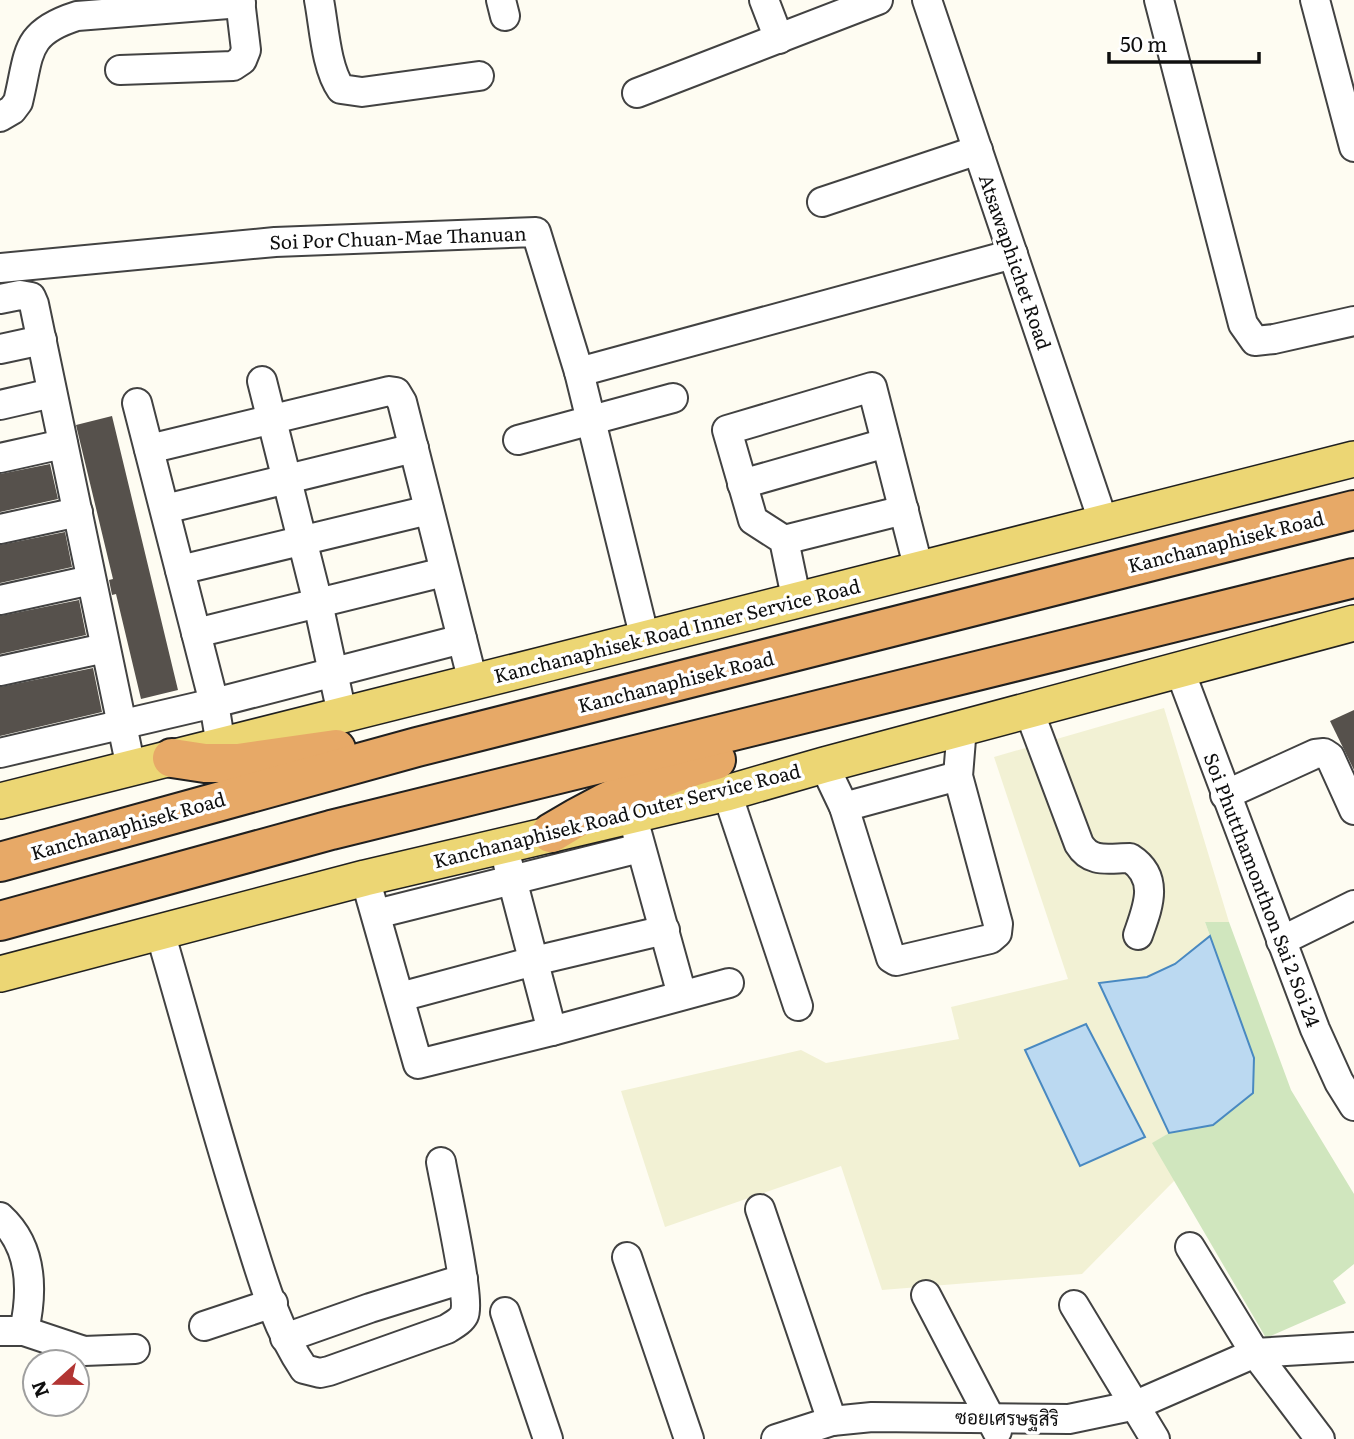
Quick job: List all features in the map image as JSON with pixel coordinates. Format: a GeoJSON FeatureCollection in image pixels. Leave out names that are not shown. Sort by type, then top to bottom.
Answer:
{"type":"FeatureCollection","features":[{"type":"Feature","properties":{"kind":"highway","name":"Kanchanaphisek Road"},"geometry":{"type":"LineString","coordinates":[[0,862],[417,747],[1354,510]]}},
{"type":"Feature","properties":{"kind":"highway"},"geometry":{"type":"LineString","coordinates":[[0,921],[331,830],[1354,578]]}},
{"type":"Feature","properties":{"kind":"highway"},"geometry":{"type":"LineString","coordinates":[[551,833],[586,811],[633,788],[691,766],[757,747],[800,716]]}},
{"type":"Feature","properties":{"kind":"highway"},"geometry":{"type":"LineString","coordinates":[[172,758],[205,763],[238,763],[326,750],[417,747]]}},
{"type":"Feature","properties":{"kind":"main road","name":"Kanchanaphisek Road Inner Service Road"},"geometry":{"type":"LineString","coordinates":[[0,801],[797,602],[1354,459]]}},
{"type":"Feature","properties":{"kind":"main road","name":"Kanchanaphisek Road Outer Service Road"},"geometry":{"type":"LineString","coordinates":[[0,974],[365,878],[551,833],[636,831],[727,793],[962,727],[1354,623]]}},
{"type":"Feature","properties":{"kind":"street"},"geometry":{"type":"LineString","coordinates":[[319,0],[335,81],[341,89],[362,92],[479,76]]}},
{"type":"Feature","properties":{"kind":"street"},"geometry":{"type":"LineString","coordinates":[[764,0],[779,38]]}},
{"type":"Feature","properties":{"kind":"street"},"geometry":{"type":"LineString","coordinates":[[637,93],[878,0]]}},
{"type":"Feature","properties":{"kind":"street","name":"Atsawaphichet Road"},"geometry":{"type":"LineString","coordinates":[[927,0],[1104,524]]}},
{"type":"Feature","properties":{"kind":"street"},"geometry":{"type":"LineString","coordinates":[[1159,0],[1243,324],[1255,341],[1354,321]]}},
{"type":"Feature","properties":{"kind":"street"},"geometry":{"type":"LineString","coordinates":[[1315,0],[1354,148]]}},
{"type":"Feature","properties":{"kind":"street"},"geometry":{"type":"LineString","coordinates":[[0,117],[12,110],[18,102],[34,40],[63,21],[77,16],[241,2],[246,50],[242,60],[233,66],[120,70]]}},
{"type":"Feature","properties":{"kind":"street"},"geometry":{"type":"LineString","coordinates":[[822,202],[978,150]]}},
{"type":"Feature","properties":{"kind":"street","name":"Soi Por Chuan-Mae Thanuan"},"geometry":{"type":"LineString","coordinates":[[0,268],[275,242],[536,232],[579,372]]}},
{"type":"Feature","properties":{"kind":"street"},"geometry":{"type":"LineString","coordinates":[[645,639],[579,372],[1013,254]]}},
{"type":"Feature","properties":{"kind":"street"},"geometry":{"type":"LineString","coordinates":[[0,299],[20,295],[31,297],[131,768]]}},
{"type":"Feature","properties":{"kind":"street"},"geometry":{"type":"LineString","coordinates":[[0,349],[42,340]]}},
{"type":"Feature","properties":{"kind":"street"},"geometry":{"type":"LineString","coordinates":[[262,381],[318,603],[342,714]]}},
{"type":"Feature","properties":{"kind":"street"},"geometry":{"type":"LineString","coordinates":[[797,602],[784,540],[753,520],[727,430],[873,387],[919,570]]}},
{"type":"Feature","properties":{"kind":"street"},"geometry":{"type":"LineString","coordinates":[[149,449],[389,391],[396,392],[402,402],[472,682]]}},
{"type":"Feature","properties":{"kind":"street"},"geometry":{"type":"LineString","coordinates":[[0,405],[52,393]]}},
{"type":"Feature","properties":{"kind":"street"},"geometry":{"type":"LineString","coordinates":[[518,440],[673,398]]}},
{"type":"Feature","properties":{"kind":"street"},"geometry":{"type":"LineString","coordinates":[[137,403],[214,703],[221,746]]}},
{"type":"Feature","properties":{"kind":"street"},"geometry":{"type":"LineString","coordinates":[[742,484],[887,443]]}},
{"type":"Feature","properties":{"kind":"street"},"geometry":{"type":"LineString","coordinates":[[0,458],[63,444]]}},
{"type":"Feature","properties":{"kind":"street"},"geometry":{"type":"LineString","coordinates":[[165,509],[414,448]]}},
{"type":"Feature","properties":{"kind":"street"},"geometry":{"type":"LineString","coordinates":[[180,570],[429,510]]}},
{"type":"Feature","properties":{"kind":"street"},"geometry":{"type":"LineString","coordinates":[[784,540],[904,510]]}},
{"type":"Feature","properties":{"kind":"street"},"geometry":{"type":"LineString","coordinates":[[0,529],[78,512]]}},
{"type":"Feature","properties":{"kind":"street"},"geometry":{"type":"LineString","coordinates":[[196,633],[444,572]]}},
{"type":"Feature","properties":{"kind":"street"},"geometry":{"type":"LineString","coordinates":[[0,600],[91,580]]}},
{"type":"Feature","properties":{"kind":"street"},"geometry":{"type":"LineString","coordinates":[[0,753],[121,726],[462,639]]}},
{"type":"Feature","properties":{"kind":"street"},"geometry":{"type":"LineString","coordinates":[[0,671],[105,648]]}},
{"type":"Feature","properties":{"kind":"street","name":"Soi Phutthamonthon Sai 2 Soi 24"},"geometry":{"type":"LineString","coordinates":[[1180,671],[1315,1029],[1339,1082],[1354,1106]]}},
{"type":"Feature","properties":{"kind":"street"},"geometry":{"type":"LineString","coordinates":[[1029,711],[1079,844],[1085,853],[1093,858],[1130,858],[1141,869],[1148,883],[1150,900],[1138,935]]}},
{"type":"Feature","properties":{"kind":"street"},"geometry":{"type":"LineString","coordinates":[[824,765],[844,807],[891,958],[896,961],[990,939],[997,933],[998,924],[958,776],[962,727]]}},
{"type":"Feature","properties":{"kind":"street"},"geometry":{"type":"LineString","coordinates":[[1225,795],[1315,754],[1324,753],[1330,757],[1354,810]]}},
{"type":"Feature","properties":{"kind":"street"},"geometry":{"type":"LineString","coordinates":[[844,807],[958,776]]}},
{"type":"Feature","properties":{"kind":"street"},"geometry":{"type":"LineString","coordinates":[[727,793],[798,1006]]}},
{"type":"Feature","properties":{"kind":"street"},"geometry":{"type":"LineString","coordinates":[[376,914],[512,881],[636,831],[682,995]]}},
{"type":"Feature","properties":{"kind":"street"},"geometry":{"type":"LineString","coordinates":[[503,845],[552,1031]]}},
{"type":"Feature","properties":{"kind":"street"},"geometry":{"type":"LineString","coordinates":[[365,878],[418,1064],[729,983]]}},
{"type":"Feature","properties":{"kind":"street"},"geometry":{"type":"LineString","coordinates":[[1281,941],[1354,905]]}},
{"type":"Feature","properties":{"kind":"street"},"geometry":{"type":"LineString","coordinates":[[400,997],[665,930]]}},
{"type":"Feature","properties":{"kind":"street"},"geometry":{"type":"LineString","coordinates":[[160,932],[229,1172],[272,1303],[285,1338],[304,1369],[320,1373],[329,1371],[455,1324],[465,1313],[463,1279],[441,1162]]}},
{"type":"Feature","properties":{"kind":"street"},"geometry":{"type":"LineString","coordinates":[[760,1209],[832,1421]]}},
{"type":"Feature","properties":{"kind":"street"},"geometry":{"type":"LineString","coordinates":[[0,1217],[14,1231],[30,1279],[30,1302],[12,1331],[84,1351],[135,1349]]}},
{"type":"Feature","properties":{"kind":"street"},"geometry":{"type":"LineString","coordinates":[[1191,1247],[1255,1353],[1320,1439]]}},
{"type":"Feature","properties":{"kind":"street"},"geometry":{"type":"LineString","coordinates":[[626,1257],[689,1439]]}},
{"type":"Feature","properties":{"kind":"street"},"geometry":{"type":"LineString","coordinates":[[285,1338],[463,1279]]}},
{"type":"Feature","properties":{"kind":"street"},"geometry":{"type":"LineString","coordinates":[[926,1295],[996,1429]]}},
{"type":"Feature","properties":{"kind":"street"},"geometry":{"type":"LineString","coordinates":[[204,1326],[272,1303]]}},
{"type":"Feature","properties":{"kind":"street"},"geometry":{"type":"LineString","coordinates":[[1074,1305],[1154,1439]]}},
{"type":"Feature","properties":{"kind":"street"},"geometry":{"type":"LineString","coordinates":[[505,1312],[548,1439]]}},
{"type":"Feature","properties":{"kind":"street","name":"ซอยเศรษฐสิริ"},"geometry":{"type":"LineString","coordinates":[[776,1439],[832,1421],[872,1417],[918,1416],[996,1429],[1069,1419],[1136,1405],[1255,1353],[1354,1347]]}},
{"type":"Feature","properties":{"kind":"green space"},"geometry":{"type":"Polygon","coordinates":[[[1164,708],[1229,922],[1205,922],[1210,936],[1175,964],[1147,977],[1099,983],[1169,1133],[1153,1143],[1175,1180],[1082,1274],[882,1290],[841,1166],[665,1227],[621,1091],[801,1050],[826,1063],[959,1039],[951,1007],[1068,979],[994,757],[1164,708]]]}},
{"type":"Feature","properties":{"kind":"green space"},"geometry":{"type":"Polygon","coordinates":[[[1205,922],[1229,922],[1291,1090],[1354,1194],[1354,1264],[1333,1281],[1346,1303],[1266,1338],[1152,1143],[1169,1133],[1213,1125],[1254,1058],[1205,922]]]}},
{"type":"Feature","properties":{"kind":"water"},"geometry":{"type":"Polygon","coordinates":[[[1210,936],[1254,1058],[1253,1093],[1213,1125],[1169,1133],[1099,983],[1147,977],[1175,964],[1210,936]]]}},
{"type":"Feature","properties":{"kind":"water"},"geometry":{"type":"Polygon","coordinates":[[[1086,1024],[1145,1137],[1080,1166],[1025,1050],[1086,1024]]]}},
{"type":"Feature","properties":{"kind":"building"},"geometry":{"type":"Polygon","coordinates":[[[112,416],[178,690],[141,699],[116,594],[112,595],[109,580],[113,579],[76,425],[112,416]]]}},
{"type":"Feature","properties":{"kind":"building"},"geometry":{"type":"Polygon","coordinates":[[[50,464],[58,499],[0,512],[0,474],[50,464]]]}},
{"type":"Feature","properties":{"kind":"building"},"geometry":{"type":"Polygon","coordinates":[[[65,532],[72,567],[0,583],[0,545],[65,532]]]}},
{"type":"Feature","properties":{"kind":"building"},"geometry":{"type":"Polygon","coordinates":[[[79,600],[86,635],[0,654],[0,616],[79,600]]]}},
{"type":"Feature","properties":{"kind":"building"},"geometry":{"type":"Polygon","coordinates":[[[93,668],[102,712],[0,736],[0,687],[93,668]]]}},
{"type":"Feature","properties":{"kind":"building"},"geometry":{"type":"Polygon","coordinates":[[[1354,710],[1354,770],[1330,721],[1354,710]]]}}]}
